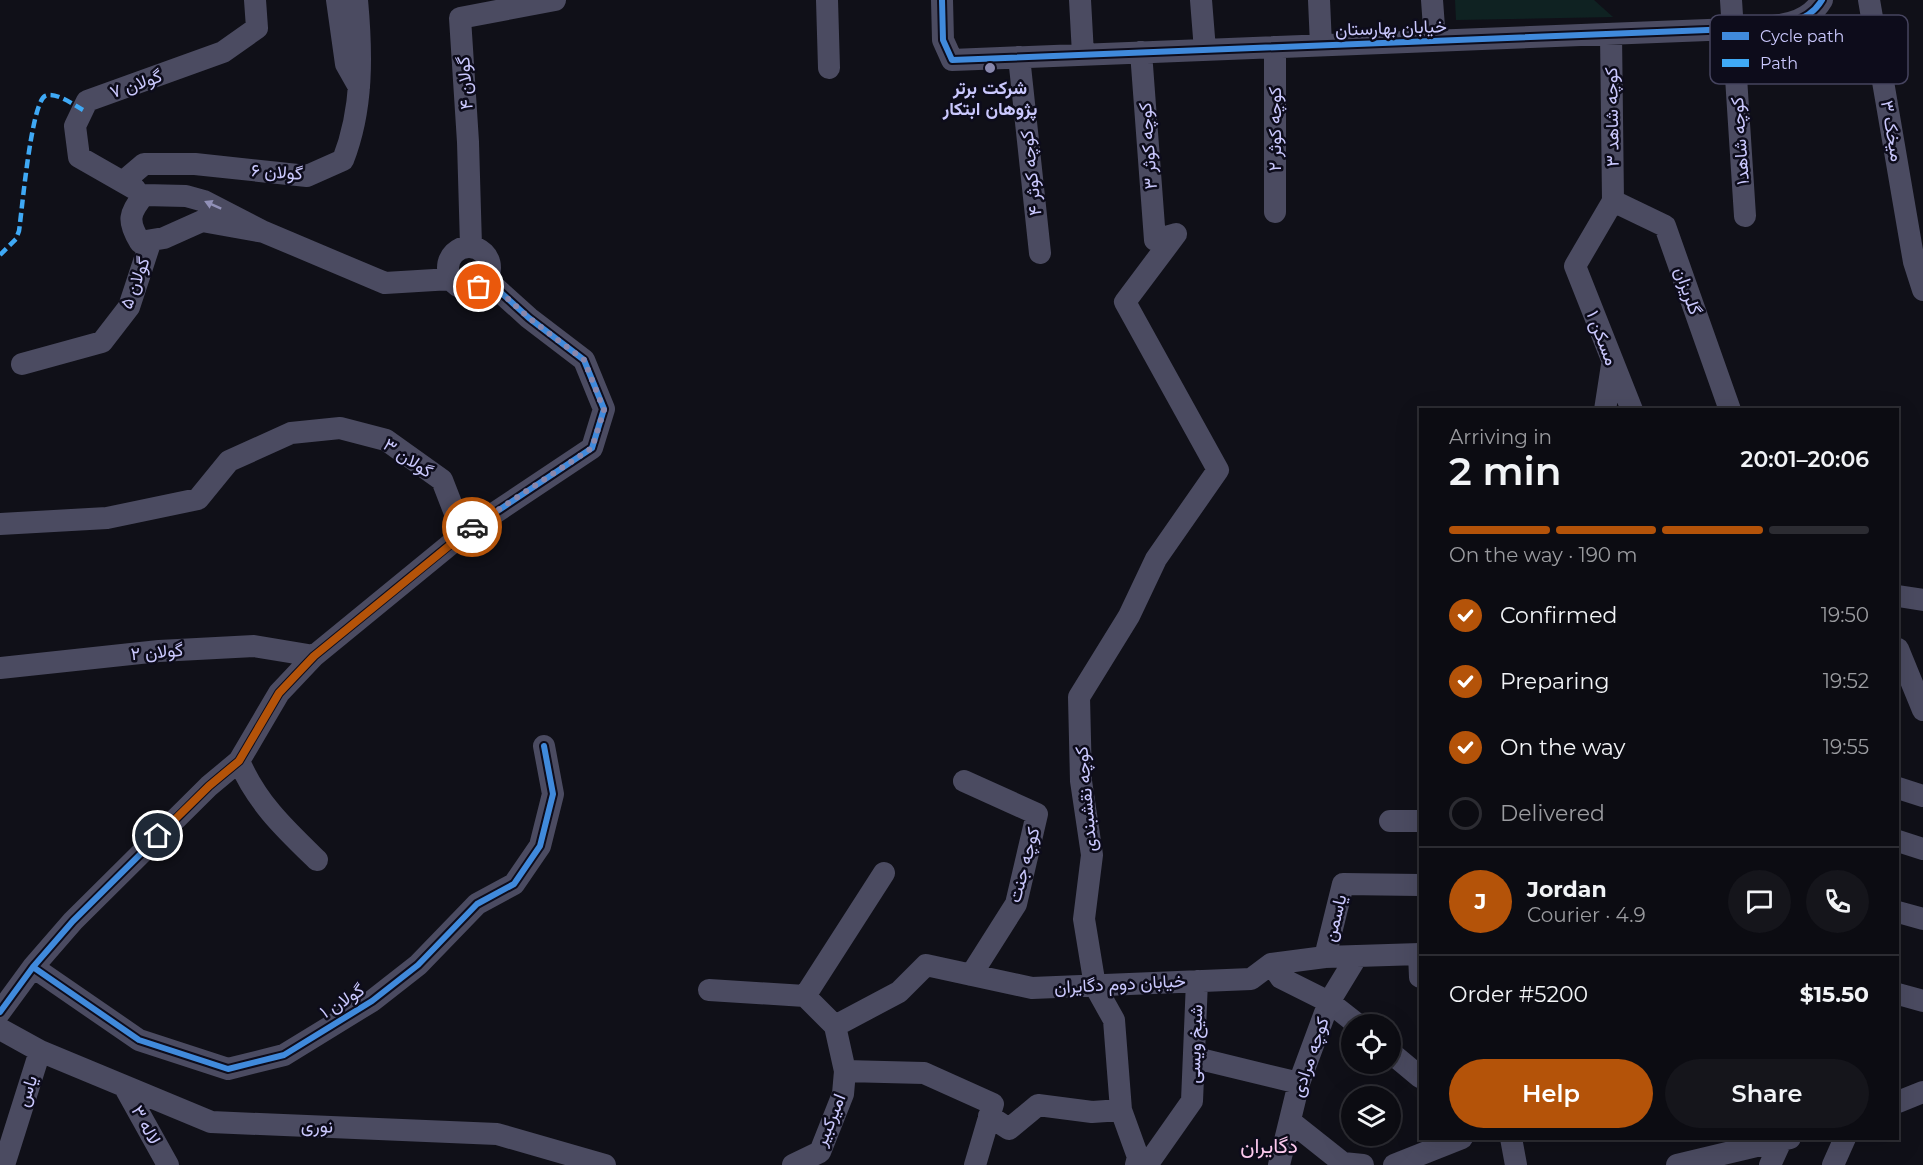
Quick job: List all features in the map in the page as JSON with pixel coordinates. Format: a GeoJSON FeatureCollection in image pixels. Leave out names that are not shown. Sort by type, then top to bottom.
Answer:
{"type":"FeatureCollection","features":[{"type":"Feature","properties":{"kind":"street","name":"گولان ۷"},"geometry":{"type":"LineString","coordinates":[[124,181],[79,157],[75,126],[87,101],[223,52],[257,28],[255,0]]}},
{"type":"Feature","properties":{"kind":"street"},"geometry":{"type":"LineString","coordinates":[[337,0],[346,64],[359,87]]}},
{"type":"Feature","properties":{"kind":"street","name":"گولان ۶"},"geometry":{"type":"LineString","coordinates":[[124,181],[144,164],[195,164],[308,176],[343,160],[353,135],[362,55],[357,0]]}},
{"type":"Feature","properties":{"kind":"street","name":"گولان ۴"},"geometry":{"type":"LineString","coordinates":[[471,246],[468,142],[460,18],[555,0]]}},
{"type":"Feature","properties":{"kind":"street"},"geometry":{"type":"LineString","coordinates":[[827,0],[829,68]]}},
{"type":"Feature","properties":{"kind":"street","name":"خیابان بهارستان"},"geometry":{"type":"LineString","coordinates":[[942,0],[943,40],[952,60],[1710,30]]}},
{"type":"Feature","properties":{"kind":"street"},"geometry":{"type":"LineString","coordinates":[[1080,0],[1083,54]]}},
{"type":"Feature","properties":{"kind":"street"},"geometry":{"type":"LineString","coordinates":[[1201,0],[1205,50]]}},
{"type":"Feature","properties":{"kind":"street"},"geometry":{"type":"LineString","coordinates":[[1319,0],[1321,45]]}},
{"type":"Feature","properties":{"kind":"street"},"geometry":{"type":"LineString","coordinates":[[1432,0],[1435,41]]}},
{"type":"Feature","properties":{"kind":"street","name":"کوچه شاهد۱"},"geometry":{"type":"LineString","coordinates":[[1731,0],[1732,15]]}},
{"type":"Feature","properties":{"kind":"street","name":"خیابان بهارستان"},"geometry":{"type":"LineString","coordinates":[[1808,15],[1816,10],[1822,0]]}},
{"type":"Feature","properties":{"kind":"street","name":"میخک ۳"},"geometry":{"type":"LineString","coordinates":[[1869,0],[1872,15]]}},
{"type":"Feature","properties":{"kind":"street","name":"کوچه شاهد ۳"},"geometry":{"type":"LineString","coordinates":[[1611,34],[1613,201]]}},
{"type":"Feature","properties":{"kind":"street","name":"کوچه کوثر ۲"},"geometry":{"type":"LineString","coordinates":[[1275,47],[1275,212]]}},
{"type":"Feature","properties":{"kind":"street","name":"کوچه کوثر ۳"},"geometry":{"type":"LineString","coordinates":[[1141,52],[1155,240]]}},
{"type":"Feature","properties":{"kind":"street","name":"کوچه کوثر ۴"},"geometry":{"type":"LineString","coordinates":[[1019,57],[1040,254]]}},
{"type":"Feature","properties":{"kind":"street","name":"کوچه شاهد۱"},"geometry":{"type":"LineString","coordinates":[[1737,84],[1745,216]]}},
{"type":"Feature","properties":{"kind":"street","name":"میخک ۳"},"geometry":{"type":"LineString","coordinates":[[1885,84],[1923,290]]}},
{"type":"Feature","properties":{"kind":"street"},"geometry":{"type":"LineString","coordinates":[[124,181],[144,195],[186,196],[204,201],[264,232],[385,283],[451,279]]}},
{"type":"Feature","properties":{"kind":"street"},"geometry":{"type":"LineString","coordinates":[[144,195],[132,210],[132,228],[140,242],[150,243],[202,221],[264,232]]}},
{"type":"Feature","properties":{"kind":"street","name":"مسکن ۱"},"geometry":{"type":"LineString","coordinates":[[1613,201],[1575,267],[1612,365],[1631,408]]}},
{"type":"Feature","properties":{"kind":"street","name":"گلریزان"},"geometry":{"type":"LineString","coordinates":[[1613,201],[1665,226],[1729,408]]}},
{"type":"Feature","properties":{"kind":"street","name":"کوچه نقشبندی"},"geometry":{"type":"LineString","coordinates":[[1136,1165],[1138,1157],[1121,1110],[1114,1020],[1095,986],[1084,918],[1092,855],[1081,781],[1079,697],[1129,616],[1156,560],[1218,470],[1125,302],[1176,234],[1155,240]]}},
{"type":"Feature","properties":{"kind":"street","name":"گولان ۵"},"geometry":{"type":"LineString","coordinates":[[22,364],[102,342],[129,307],[150,243]]}},
{"type":"Feature","properties":{"kind":"street"},"geometry":{"type":"LineString","coordinates":[[471,246],[482,250],[489,258],[491,270],[487,280],[479,287],[468,289],[458,286],[451,279],[448,267],[451,256],[459,249],[471,246]]}},
{"type":"Feature","properties":{"kind":"street"},"geometry":{"type":"LineString","coordinates":[[0,1012],[33,967],[99,895],[209,786],[239,761],[279,693],[314,656],[463,534],[592,448],[604,410],[584,360],[529,318],[487,280]]}},
{"type":"Feature","properties":{"kind":"street"},"geometry":{"type":"LineString","coordinates":[[1605,408],[1612,365]]}},
{"type":"Feature","properties":{"kind":"street","name":"گولان ۳"},"geometry":{"type":"LineString","coordinates":[[0,524],[107,518],[198,499],[229,461],[291,433],[340,428],[386,440],[442,480],[463,534]]}},
{"type":"Feature","properties":{"kind":"street"},"geometry":{"type":"LineString","coordinates":[[1899,596],[1923,600]]}},
{"type":"Feature","properties":{"kind":"street","name":"گولان ۲"},"geometry":{"type":"LineString","coordinates":[[0,669],[159,651],[254,646],[314,656]]}},
{"type":"Feature","properties":{"kind":"street"},"geometry":{"type":"LineString","coordinates":[[1899,651],[1923,710]]}},
{"type":"Feature","properties":{"kind":"street","name":"گولان ۱"},"geometry":{"type":"LineString","coordinates":[[33,967],[139,1040],[228,1069],[284,1055],[372,1001],[418,965],[477,904],[514,884],[540,846],[553,794],[544,746]]}},
{"type":"Feature","properties":{"kind":"street"},"geometry":{"type":"LineString","coordinates":[[239,761],[251,789],[288,832],[317,860]]}},
{"type":"Feature","properties":{"kind":"street","name":"کوچه جنت"},"geometry":{"type":"LineString","coordinates":[[964,781],[1037,814],[1016,904],[971,975]]}},
{"type":"Feature","properties":{"kind":"street"},"geometry":{"type":"LineString","coordinates":[[1899,788],[1923,796]]}},
{"type":"Feature","properties":{"kind":"street"},"geometry":{"type":"LineString","coordinates":[[1390,821],[1419,821]]}},
{"type":"Feature","properties":{"kind":"street"},"geometry":{"type":"LineString","coordinates":[[1899,841],[1923,849]]}},
{"type":"Feature","properties":{"kind":"street"},"geometry":{"type":"LineString","coordinates":[[805,996],[884,873]]}},
{"type":"Feature","properties":{"kind":"street","name":"یاسمن"},"geometry":{"type":"LineString","coordinates":[[1325,957],[1343,884],[1419,885]]}},
{"type":"Feature","properties":{"kind":"street"},"geometry":{"type":"LineString","coordinates":[[1899,912],[1923,919]]}},
{"type":"Feature","properties":{"kind":"street","name":"خیابان دوم دگایران"},"geometry":{"type":"LineString","coordinates":[[835,1026],[899,992],[926,965],[1032,988],[1251,979],[1271,964],[1325,957],[1419,954]]}},
{"type":"Feature","properties":{"kind":"street","name":"کوچه مرادی"},"geometry":{"type":"LineString","coordinates":[[1279,1165],[1299,1083],[1329,1002],[1357,956]]}},
{"type":"Feature","properties":{"kind":"street"},"geometry":{"type":"LineString","coordinates":[[1271,964],[1281,978],[1329,1002],[1344,1014]]}},
{"type":"Feature","properties":{"kind":"street","name":"شیخ ویسی"},"geometry":{"type":"LineString","coordinates":[[1147,1165],[1192,1101],[1196,1058],[1197,981]]}},
{"type":"Feature","properties":{"kind":"street"},"geometry":{"type":"LineString","coordinates":[[709,990],[805,996],[835,1026]]}},
{"type":"Feature","properties":{"kind":"street"},"geometry":{"type":"LineString","coordinates":[[1899,994],[1923,1001]]}},
{"type":"Feature","properties":{"kind":"street","name":"امیرکبیر"},"geometry":{"type":"LineString","coordinates":[[793,1165],[820,1152],[843,1094],[845,1071],[835,1026]]}},
{"type":"Feature","properties":{"kind":"street","name":"نوری"},"geometry":{"type":"LineString","coordinates":[[0,1029],[40,1051],[211,1122],[496,1134],[605,1165]]}},
{"type":"Feature","properties":{"kind":"street","name":"یاس"},"geometry":{"type":"LineString","coordinates":[[4,1165],[40,1051]]}},
{"type":"Feature","properties":{"kind":"street"},"geometry":{"type":"LineString","coordinates":[[1196,1058],[1299,1083]]}},
{"type":"Feature","properties":{"kind":"street"},"geometry":{"type":"LineString","coordinates":[[1401,1061],[1419,1076]]}},
{"type":"Feature","properties":{"kind":"street"},"geometry":{"type":"LineString","coordinates":[[845,1071],[924,1073],[991,1110],[1009,1130],[1038,1105],[1092,1112],[1121,1110]]}},
{"type":"Feature","properties":{"kind":"street","name":"لاله ۳"},"geometry":{"type":"LineString","coordinates":[[124,1086],[168,1165]]}},
{"type":"Feature","properties":{"kind":"street"},"geometry":{"type":"LineString","coordinates":[[1899,1102],[1923,1092]]}},
{"type":"Feature","properties":{"kind":"street"},"geometry":{"type":"LineString","coordinates":[[975,1165],[991,1110]]}},
{"type":"Feature","properties":{"kind":"street"},"geometry":{"type":"LineString","coordinates":[[1290,1121],[1344,1163],[1363,1165]]}},
{"type":"Feature","properties":{"kind":"street"},"geometry":{"type":"LineString","coordinates":[[1511,1140],[1516,1165]]}},
{"type":"Feature","properties":{"kind":"street"},"geometry":{"type":"LineString","coordinates":[[1677,1165],[1785,1140]]}},
{"type":"Feature","properties":{"kind":"street"},"geometry":{"type":"LineString","coordinates":[[1770,1165],[1785,1140]]}},
{"type":"Feature","properties":{"kind":"street"},"geometry":{"type":"LineString","coordinates":[[1833,1165],[1844,1140]]}},
{"type":"Feature","properties":{"kind":"street"},"geometry":{"type":"LineString","coordinates":[[1394,1165],[1448,1147]]}},
{"type":"Feature","properties":{"kind":"green space"},"geometry":{"type":"Polygon","coordinates":[[[1455,0],[1594,0],[1613,17],[1456,20],[1455,0]]]}},
{"type":"Feature","properties":{"kind":"marked path"},"geometry":{"type":"LineString","coordinates":[[0,255],[16,239],[19,231],[31,137],[40,103],[45,96],[54,95],[83,110]]}},
{"type":"Feature","properties":{"kind":"cycle path"},"geometry":{"type":"LineString","coordinates":[[942,0],[943,40],[952,60],[1710,30]]}},
{"type":"Feature","properties":{"kind":"cycle path"},"geometry":{"type":"LineString","coordinates":[[1808,15],[1822,0]]}},
{"type":"Feature","properties":{"kind":"cycle path"},"geometry":{"type":"LineString","coordinates":[[0,1012],[33,967],[73,921],[209,786],[239,761],[279,693],[314,656],[463,534],[592,448],[604,409],[584,360],[529,318],[487,280]]}},
{"type":"Feature","properties":{"kind":"cycle path"},"geometry":{"type":"LineString","coordinates":[[33,967],[139,1040],[228,1069],[284,1055],[372,1001],[418,965],[477,904],[514,884],[540,846],[553,794],[544,746]]}},
{"type":"Feature","properties":{"kind":"way so far"},"geometry":{"type":"LineString","coordinates":[[472,527],[564,469],[592,448],[604,410],[584,360],[529,318],[487,280],[479,287]]}},
{"type":"Feature","properties":{"kind":"place","name":"شرکت برتر پژوهان ابتکار"},"geometry":{"type":"Point","coordinates":[990,68]}},
{"type":"Feature","properties":{"kind":"district","name":"دگایران"},"geometry":{"type":"Point","coordinates":[1269,1146]}},
{"type":"Feature","properties":{"kind":"route"},"geometry":{"type":"LineString","coordinates":[[158,836],[209,786],[239,761],[279,693],[314,656],[472,527]]}}]}
